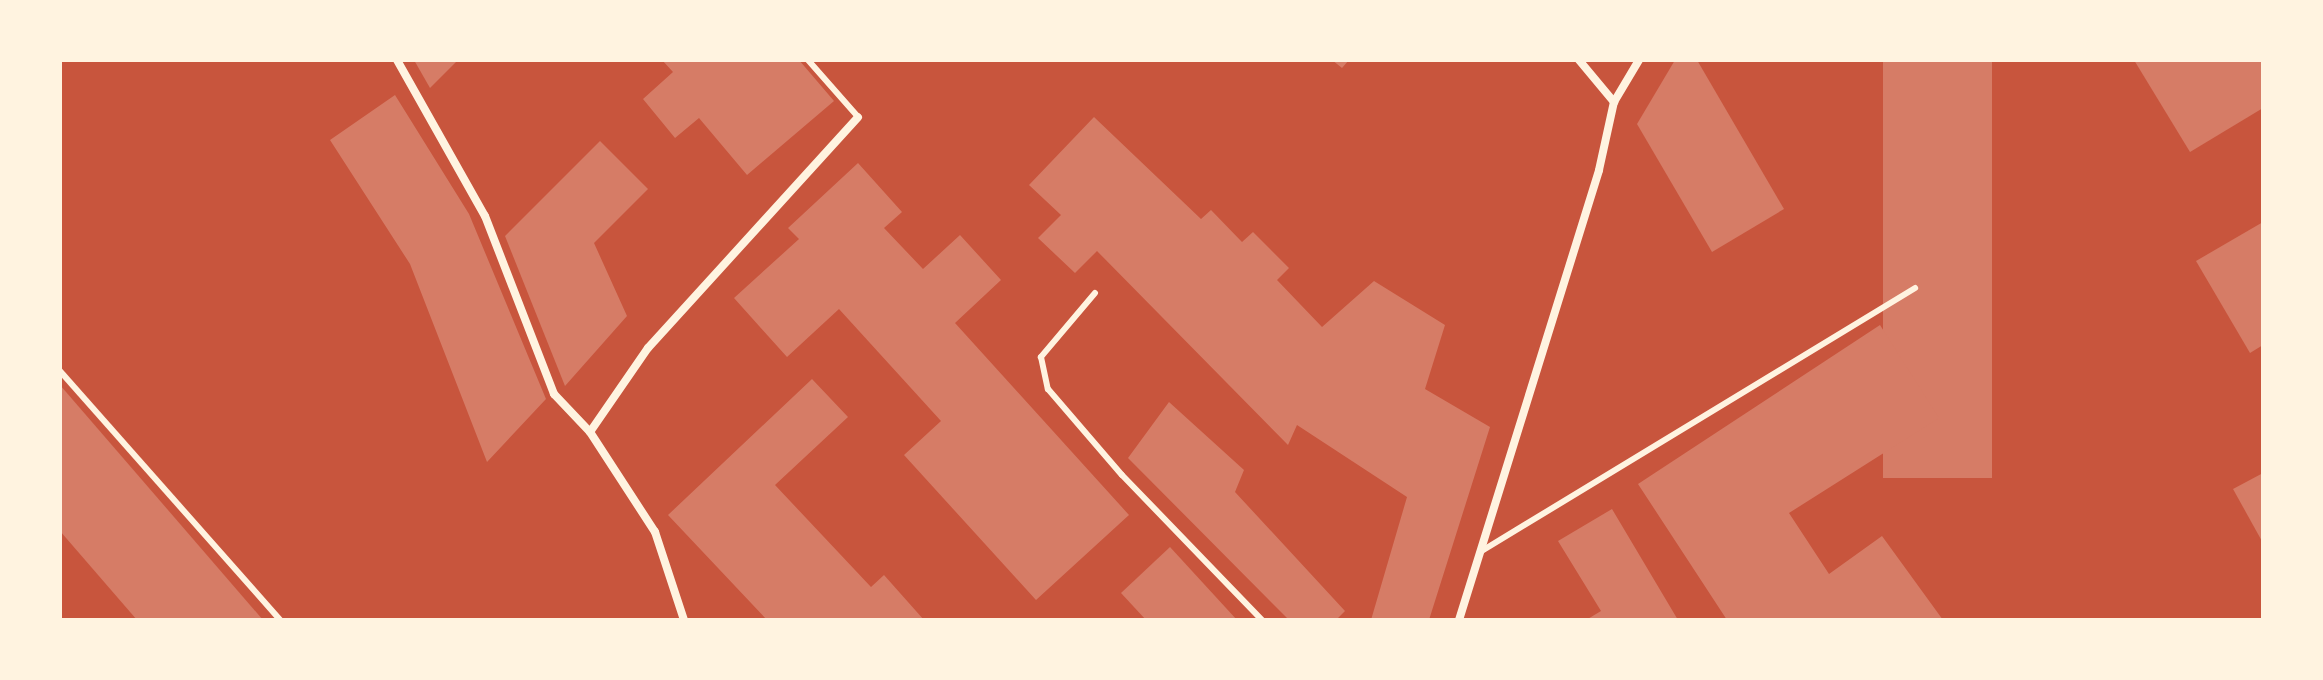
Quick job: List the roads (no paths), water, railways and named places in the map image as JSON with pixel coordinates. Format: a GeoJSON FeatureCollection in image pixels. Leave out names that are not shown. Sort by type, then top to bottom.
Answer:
{"type":"FeatureCollection","features":[{"type":"Feature","properties":{"kind":"street"},"geometry":{"type":"LineString","coordinates":[[397,60],[485,216],[554,394],[590,432],[655,532],[684,620]]}},
{"type":"Feature","properties":{"kind":"street"},"geometry":{"type":"LineString","coordinates":[[1579,60],[1614,102]]}},
{"type":"Feature","properties":{"kind":"street"},"geometry":{"type":"LineString","coordinates":[[1459,620],[1599,170],[1614,102],[1639,60]]}},
{"type":"Feature","properties":{"kind":"street"},"geometry":{"type":"LineString","coordinates":[[590,432],[648,348],[858,117]]}},
{"type":"Feature","properties":{"kind":"lane"},"geometry":{"type":"LineString","coordinates":[[808,60],[858,117]]}},
{"type":"Feature","properties":{"kind":"lane"},"geometry":{"type":"LineString","coordinates":[[1480,552],[1915,288]]}},
{"type":"Feature","properties":{"kind":"lane"},"geometry":{"type":"LineString","coordinates":[[1095,293],[1041,357],[1048,389],[1122,475],[1262,620]]}},
{"type":"Feature","properties":{"kind":"lane"},"geometry":{"type":"LineString","coordinates":[[60,371],[280,620]]}}]}
